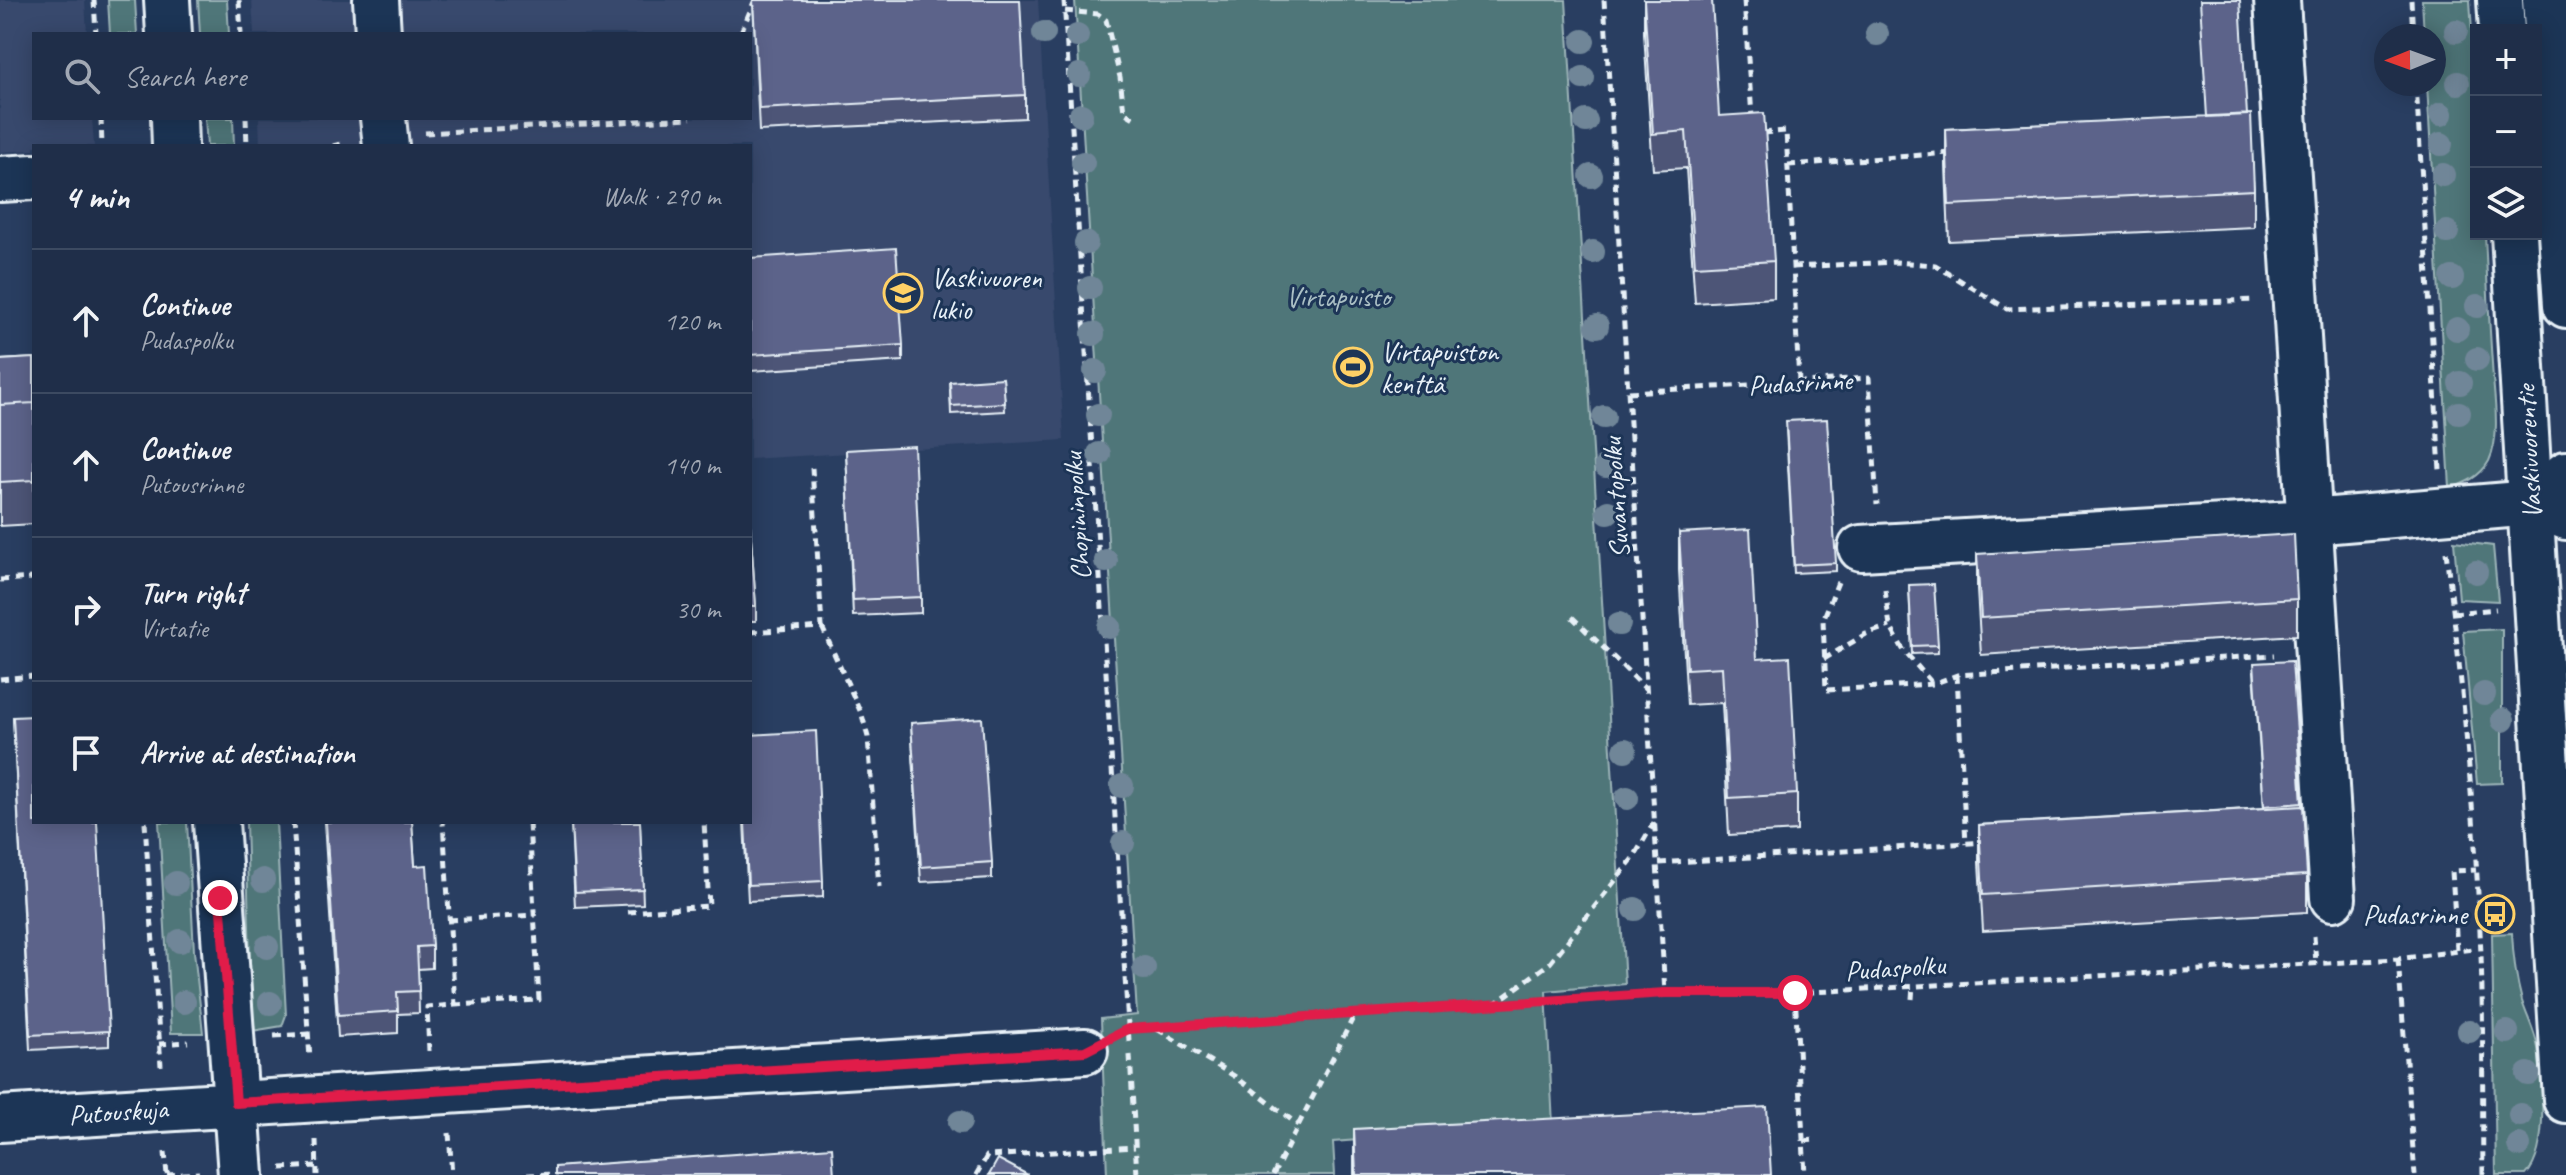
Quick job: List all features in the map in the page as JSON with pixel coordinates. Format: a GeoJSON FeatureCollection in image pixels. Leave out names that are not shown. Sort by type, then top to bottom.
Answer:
{"type":"FeatureCollection","features":[{"type":"Feature","properties":{"kind":"street"},"geometry":{"type":"LineString","coordinates":[[167,0],[169,32]]}},
{"type":"Feature","properties":{"kind":"street"},"geometry":{"type":"LineString","coordinates":[[376,0],[378,32]]}},
{"type":"Feature","properties":{"kind":"street"},"geometry":{"type":"LineString","coordinates":[[2277,0],[2333,898]]}},
{"type":"Feature","properties":{"kind":"street"},"geometry":{"type":"LineString","coordinates":[[2500,0],[2502,24]]}},
{"type":"Feature","properties":{"kind":"street"},"geometry":{"type":"LineString","coordinates":[[2545,0],[2566,305]]}},
{"type":"Feature","properties":{"kind":"street"},"geometry":{"type":"LineString","coordinates":[[174,120],[175,144]]}},
{"type":"Feature","properties":{"kind":"street"},"geometry":{"type":"LineString","coordinates":[[0,179],[32,177]]}},
{"type":"Feature","properties":{"kind":"street","name":"Vaskivuorentie"},"geometry":{"type":"LineString","coordinates":[[2515,240],[2548,510],[2566,1100]]}},
{"type":"Feature","properties":{"kind":"street"},"geometry":{"type":"LineString","coordinates":[[1874,557],[1927,544],[2310,522],[2442,510],[2548,510],[2566,474]]}},
{"type":"Feature","properties":{"kind":"street"},"geometry":{"type":"LineString","coordinates":[[216,824],[241,1175]]}},
{"type":"Feature","properties":{"kind":"street","name":"Putouskuja"},"geometry":{"type":"LineString","coordinates":[[0,1119],[1085,1051]]}},
{"type":"Feature","properties":{"kind":"path"},"geometry":{"type":"LineString","coordinates":[[94,0],[96,32]]}},
{"type":"Feature","properties":{"kind":"path"},"geometry":{"type":"LineString","coordinates":[[239,0],[241,32]]}},
{"type":"Feature","properties":{"kind":"path"},"geometry":{"type":"LineString","coordinates":[[741,32],[754,2],[763,0]]}},
{"type":"Feature","properties":{"kind":"path","name":"Chopininpolku"},"geometry":{"type":"LineString","coordinates":[[1064,0],[1137,1175]]}},
{"type":"Feature","properties":{"kind":"path","name":"Suvantopolku"},"geometry":{"type":"LineString","coordinates":[[1604,0],[1665,993]]}},
{"type":"Feature","properties":{"kind":"path"},"geometry":{"type":"LineString","coordinates":[[1744,0],[1752,119]]}},
{"type":"Feature","properties":{"kind":"path"},"geometry":{"type":"LineString","coordinates":[[2411,0],[2412,24]]}},
{"type":"Feature","properties":{"kind":"path"},"geometry":{"type":"LineString","coordinates":[[1065,11],[1098,14],[1106,20],[1120,77],[1124,112],[1134,118]]}},
{"type":"Feature","properties":{"kind":"path"},"geometry":{"type":"LineString","coordinates":[[2417,96],[2442,510],[2480,935],[2483,1175]]}},
{"type":"Feature","properties":{"kind":"path"},"geometry":{"type":"LineString","coordinates":[[101,120],[102,144]]}},
{"type":"Feature","properties":{"kind":"path"},"geometry":{"type":"LineString","coordinates":[[246,120],[247,144]]}},
{"type":"Feature","properties":{"kind":"path"},"geometry":{"type":"LineString","coordinates":[[341,144],[384,133],[650,120]]}},
{"type":"Feature","properties":{"kind":"path"},"geometry":{"type":"LineString","coordinates":[[1753,134],[1786,131],[1799,382]]}},
{"type":"Feature","properties":{"kind":"path"},"geometry":{"type":"LineString","coordinates":[[1788,165],[1959,153]]}},
{"type":"Feature","properties":{"kind":"path"},"geometry":{"type":"LineString","coordinates":[[1793,267],[1896,262],[1935,265],[2007,309],[2296,298]]}},
{"type":"Feature","properties":{"kind":"path","name":"Pudasrinne"},"geometry":{"type":"LineString","coordinates":[[1629,392],[1869,378],[1874,557]]}},
{"type":"Feature","properties":{"kind":"path"},"geometry":{"type":"LineString","coordinates":[[812,468],[822,627],[862,715],[868,737],[879,887]]}},
{"type":"Feature","properties":{"kind":"path"},"geometry":{"type":"LineString","coordinates":[[1933,684],[1904,651],[1890,626],[1874,557],[1837,584],[1823,620],[1826,690],[1933,684],[1957,675],[2317,653]]}},
{"type":"Feature","properties":{"kind":"path"},"geometry":{"type":"LineString","coordinates":[[0,580],[32,578]]}},
{"type":"Feature","properties":{"kind":"path"},"geometry":{"type":"LineString","coordinates":[[1572,617],[1647,690]]}},
{"type":"Feature","properties":{"kind":"path"},"geometry":{"type":"LineString","coordinates":[[1824,659],[1866,634],[1890,626]]}},
{"type":"Feature","properties":{"kind":"path"},"geometry":{"type":"LineString","coordinates":[[752,632],[822,627]]}},
{"type":"Feature","properties":{"kind":"path"},"geometry":{"type":"LineString","coordinates":[[1957,675],[1966,844]]}},
{"type":"Feature","properties":{"kind":"path"},"geometry":{"type":"LineString","coordinates":[[0,679],[32,676]]}},
{"type":"Feature","properties":{"kind":"path"},"geometry":{"type":"LineString","coordinates":[[1492,1005],[1550,963],[1634,857],[1656,819]]}},
{"type":"Feature","properties":{"kind":"path"},"geometry":{"type":"LineString","coordinates":[[145,824],[167,1175]]}},
{"type":"Feature","properties":{"kind":"path"},"geometry":{"type":"LineString","coordinates":[[293,824],[317,1175]]}},
{"type":"Feature","properties":{"kind":"path"},"geometry":{"type":"LineString","coordinates":[[443,824],[455,1005]]}},
{"type":"Feature","properties":{"kind":"path"},"geometry":{"type":"LineString","coordinates":[[430,1060],[427,1007],[539,1000],[529,824]]}},
{"type":"Feature","properties":{"kind":"path"},"geometry":{"type":"LineString","coordinates":[[628,912],[709,906],[704,824]]}},
{"type":"Feature","properties":{"kind":"path"},"geometry":{"type":"LineString","coordinates":[[1659,863],[1997,842]]}},
{"type":"Feature","properties":{"kind":"path"},"geometry":{"type":"LineString","coordinates":[[2457,950],[2452,871],[2476,870]]}},
{"type":"Feature","properties":{"kind":"path"},"geometry":{"type":"LineString","coordinates":[[449,920],[535,915]]}},
{"type":"Feature","properties":{"kind":"path"},"geometry":{"type":"LineString","coordinates":[[2315,944],[2316,963]]}},
{"type":"Feature","properties":{"kind":"path","name":"Pudaspolku"},"geometry":{"type":"LineString","coordinates":[[1085,1051],[1128,1029],[1665,993],[1795,993],[2398,959],[2473,949]]}},
{"type":"Feature","properties":{"kind":"path"},"geometry":{"type":"LineString","coordinates":[[2398,959],[2415,1175]]}},
{"type":"Feature","properties":{"kind":"path"},"geometry":{"type":"LineString","coordinates":[[1912,999],[1913,985]]}},
{"type":"Feature","properties":{"kind":"path"},"geometry":{"type":"LineString","coordinates":[[1795,993],[1805,1175]]}},
{"type":"Feature","properties":{"kind":"path"},"geometry":{"type":"LineString","coordinates":[[1273,1175],[1355,1015]]}},
{"type":"Feature","properties":{"kind":"path"},"geometry":{"type":"LineString","coordinates":[[1155,1028],[1236,1077],[1298,1125]]}},
{"type":"Feature","properties":{"kind":"path"},"geometry":{"type":"LineString","coordinates":[[449,1124],[452,1175]]}},
{"type":"Feature","properties":{"kind":"path"},"geometry":{"type":"LineString","coordinates":[[1804,1141],[1816,1140]]}},
{"type":"Feature","properties":{"kind":"path"},"geometry":{"type":"LineString","coordinates":[[976,1175],[987,1156],[1135,1147]]}},
{"type":"Feature","properties":{"kind":"path"},"geometry":{"type":"LineString","coordinates":[[527,1175],[558,1174]]}},
{"type":"Feature","properties":{"kind":"shaded area"},"geometry":{"type":"Polygon","coordinates":[[[0,0],[85,0],[87,32],[32,32],[32,120],[92,120],[94,144],[32,144],[32,150],[0,152],[0,0]]]}},
{"type":"Feature","properties":{"kind":"shaded area","name":"Vaskivuoren lukio"},"geometry":{"type":"Polygon","coordinates":[[[252,0],[1038,0],[1064,440],[752,459],[752,144],[260,144],[259,120],[752,120],[752,32],[254,32],[252,0]]]}},
{"type":"Feature","properties":{"kind":"green space"},"geometry":{"type":"Polygon","coordinates":[[[108,0],[135,0],[137,32],[110,32],[108,0]]]}},
{"type":"Feature","properties":{"kind":"green space"},"geometry":{"type":"Polygon","coordinates":[[[198,0],[227,0],[229,32],[200,32],[198,0]]]}},
{"type":"Feature","properties":{"kind":"green space","name":"Virtapuisto"},"geometry":{"type":"Polygon","coordinates":[[[1075,0],[1566,0],[1625,984],[1546,991],[1553,1125],[1333,1142],[1335,1175],[1107,1175],[1101,1019],[1137,1015],[1075,0]]]}},
{"type":"Feature","properties":{"kind":"green space"},"geometry":{"type":"Polygon","coordinates":[[[2422,0],[2470,0],[2470,240],[2485,240],[2495,438],[2489,461],[2481,471],[2472,479],[2450,488],[2428,96],[2446,96],[2446,24],[2423,24],[2422,0]]]}},
{"type":"Feature","properties":{"kind":"green space"},"geometry":{"type":"Polygon","coordinates":[[[205,120],[233,120],[234,144],[207,144],[205,120]]]}},
{"type":"Feature","properties":{"kind":"green space"},"geometry":{"type":"Polygon","coordinates":[[[2454,541],[2493,546],[2498,601],[2459,599],[2454,541]]]}},
{"type":"Feature","properties":{"kind":"green space"},"geometry":{"type":"Polygon","coordinates":[[[2502,629],[2502,783],[2477,784],[2463,631],[2502,629]]]}},
{"type":"Feature","properties":{"kind":"green space"},"geometry":{"type":"Polygon","coordinates":[[[159,824],[187,824],[194,951],[203,1033],[171,1033],[159,824]]]}},
{"type":"Feature","properties":{"kind":"green space"},"geometry":{"type":"Polygon","coordinates":[[[246,824],[276,824],[286,1015],[282,1026],[252,1031],[246,824]]]}},
{"type":"Feature","properties":{"kind":"green space"},"geometry":{"type":"Polygon","coordinates":[[[2512,933],[2520,993],[2538,1048],[2541,1133],[2533,1164],[2526,1175],[2496,1175],[2492,934],[2512,933]]]}},
{"type":"Feature","properties":{"kind":"building"},"geometry":{"type":"Polygon","coordinates":[[[753,0],[1020,0],[1025,95],[759,109],[753,0]]]}},
{"type":"Feature","properties":{"kind":"building"},"geometry":{"type":"Polygon","coordinates":[[[1644,0],[1712,0],[1719,116],[1764,113],[1774,261],[1695,266],[1686,131],[1653,134],[1644,0]]]}},
{"type":"Feature","properties":{"kind":"building"},"geometry":{"type":"Polygon","coordinates":[[[2200,0],[2240,0],[2247,115],[2207,117],[2200,0]]]}},
{"type":"Feature","properties":{"kind":"building"},"geometry":{"type":"Polygon","coordinates":[[[2251,114],[2254,190],[1949,205],[1946,129],[2251,114]]]}},
{"type":"Feature","properties":{"kind":"building"},"geometry":{"type":"Polygon","coordinates":[[[896,248],[903,345],[752,355],[752,258],[896,248]]]}},
{"type":"Feature","properties":{"kind":"building"},"geometry":{"type":"Polygon","coordinates":[[[32,358],[32,403],[0,405],[0,360],[32,358]]]}},
{"type":"Feature","properties":{"kind":"building"},"geometry":{"type":"Polygon","coordinates":[[[1003,378],[1005,403],[951,406],[950,382],[1003,378]]]}},
{"type":"Feature","properties":{"kind":"building"},"geometry":{"type":"Polygon","coordinates":[[[32,403],[32,480],[0,482],[0,405],[32,403]]]}},
{"type":"Feature","properties":{"kind":"building"},"geometry":{"type":"Polygon","coordinates":[[[1827,419],[1836,563],[1794,565],[1786,421],[1827,419]]]}},
{"type":"Feature","properties":{"kind":"building"},"geometry":{"type":"Polygon","coordinates":[[[914,446],[921,597],[853,600],[846,450],[914,446]]]}},
{"type":"Feature","properties":{"kind":"building"},"geometry":{"type":"Polygon","coordinates":[[[1750,529],[1757,659],[1790,657],[1797,794],[1729,798],[1722,667],[1687,669],[1679,533],[1750,529]]]}},
{"type":"Feature","properties":{"kind":"building"},"geometry":{"type":"Polygon","coordinates":[[[2294,534],[2297,599],[1981,618],[1977,554],[2294,534]]]}},
{"type":"Feature","properties":{"kind":"building"},"geometry":{"type":"Polygon","coordinates":[[[752,551],[756,606],[752,606],[752,551]]]}},
{"type":"Feature","properties":{"kind":"building"},"geometry":{"type":"Polygon","coordinates":[[[1934,584],[1938,645],[1912,646],[1909,585],[1934,584]]]}},
{"type":"Feature","properties":{"kind":"building"},"geometry":{"type":"Polygon","coordinates":[[[2292,661],[2302,803],[2264,806],[2254,663],[2292,661]]]}},
{"type":"Feature","properties":{"kind":"building"},"geometry":{"type":"Polygon","coordinates":[[[32,716],[32,824],[97,824],[109,1031],[30,1035],[13,717],[32,716]]]}},
{"type":"Feature","properties":{"kind":"building"},"geometry":{"type":"Polygon","coordinates":[[[982,718],[992,862],[921,867],[911,723],[982,718]]]}},
{"type":"Feature","properties":{"kind":"building"},"geometry":{"type":"Polygon","coordinates":[[[816,731],[823,881],[748,885],[745,824],[752,824],[752,735],[816,731]]]}},
{"type":"Feature","properties":{"kind":"building"},"geometry":{"type":"Polygon","coordinates":[[[2303,806],[2307,875],[1983,895],[1979,825],[2303,806]]]}},
{"type":"Feature","properties":{"kind":"building"},"geometry":{"type":"Polygon","coordinates":[[[326,824],[412,824],[415,866],[427,865],[432,946],[417,947],[419,991],[397,992],[398,1011],[338,1015],[326,824]]]}},
{"type":"Feature","properties":{"kind":"building"},"geometry":{"type":"Polygon","coordinates":[[[571,824],[640,824],[643,889],[575,892],[571,824]]]}},
{"type":"Feature","properties":{"kind":"building"},"geometry":{"type":"Polygon","coordinates":[[[1767,1107],[1771,1175],[1356,1175],[1354,1129],[1767,1107]]]}},
{"type":"Feature","properties":{"kind":"building"},"geometry":{"type":"Polygon","coordinates":[[[832,1147],[834,1175],[555,1175],[555,1167],[832,1147]]]}},
{"type":"Feature","properties":{"kind":"building"},"geometry":{"type":"Polygon","coordinates":[[[998,1159],[1028,1175],[989,1175],[998,1159]]]}},
{"type":"Feature","properties":{"kind":"place","name":"Vaskivuoren lukio"},"geometry":{"type":"Point","coordinates":[903,293]}},
{"type":"Feature","properties":{"kind":"place","name":"Virtapuiston kenttä"},"geometry":{"type":"Point","coordinates":[1353,367]}},
{"type":"Feature","properties":{"kind":"place","name":"Pudasrinne"},"geometry":{"type":"Point","coordinates":[2495,914]}},
{"type":"Feature","properties":{"kind":"route"},"geometry":{"type":"LineString","coordinates":[[220,898],[236,1103],[1085,1051],[1128,1029],[1665,993],[1795,993]]}}]}
